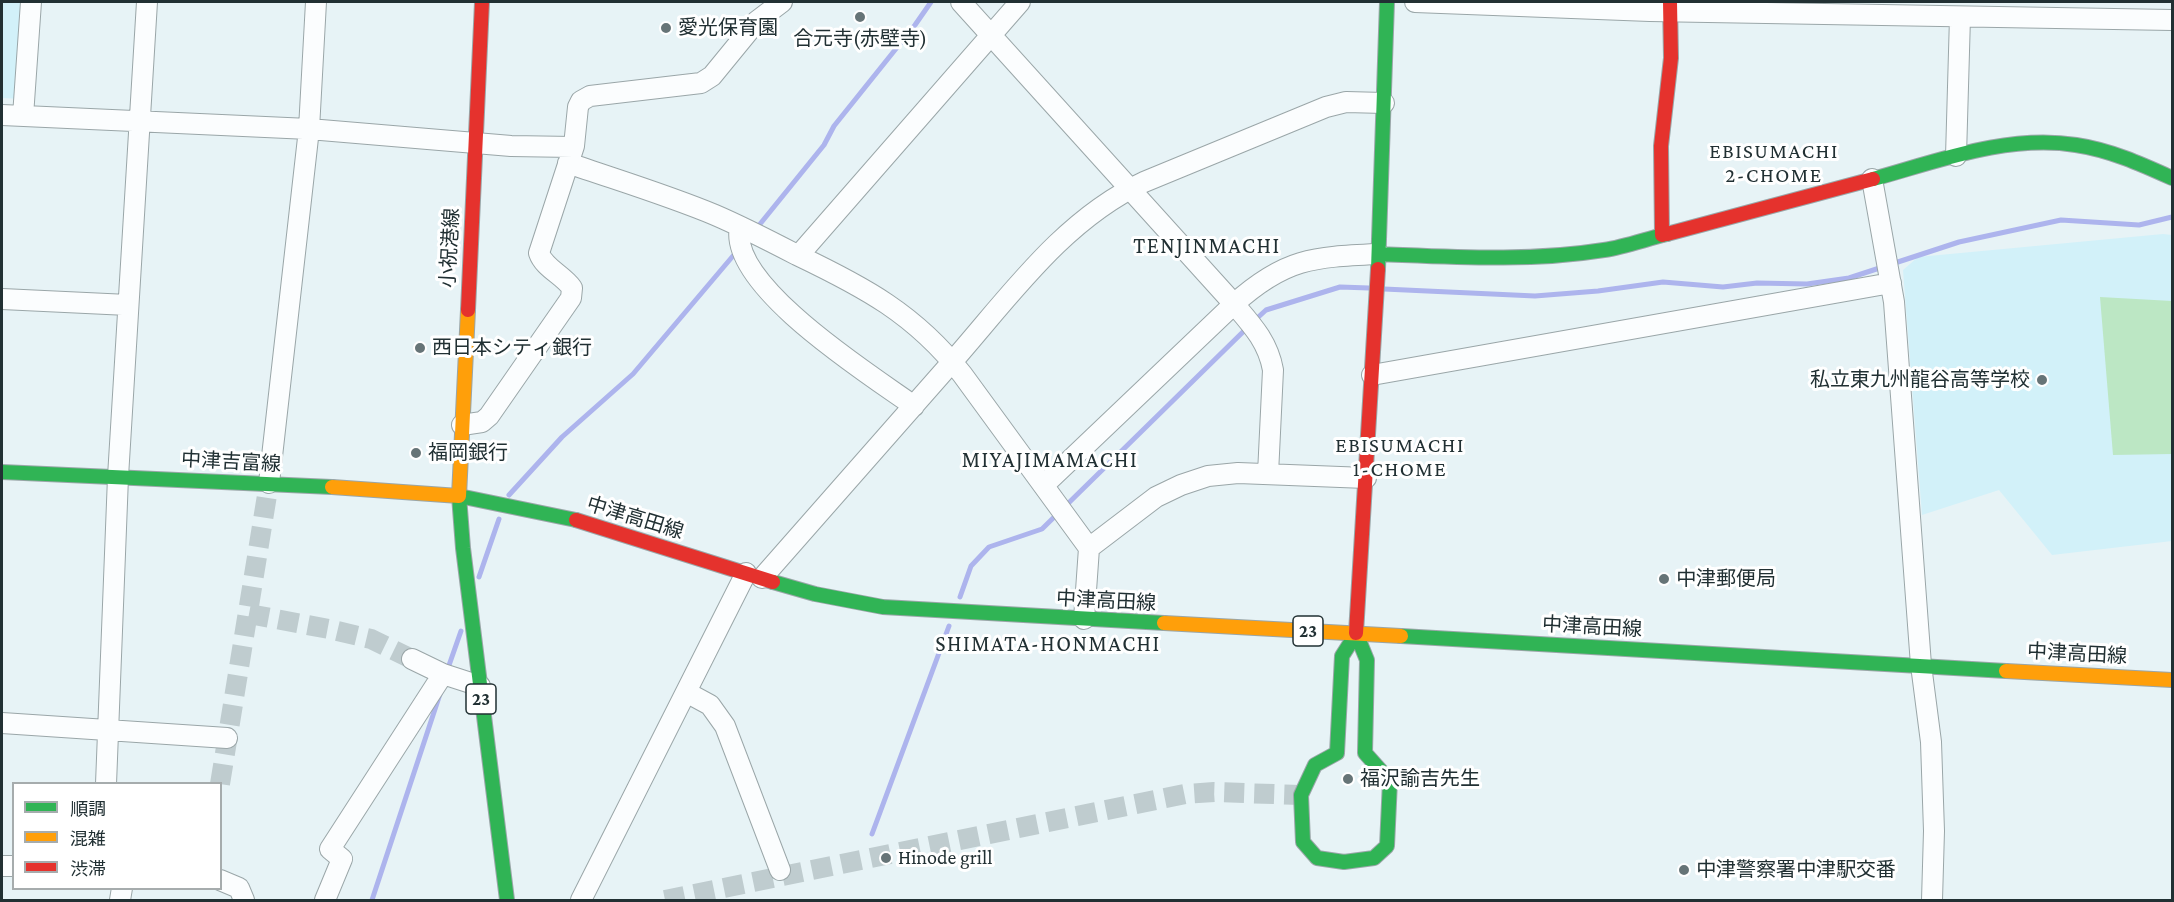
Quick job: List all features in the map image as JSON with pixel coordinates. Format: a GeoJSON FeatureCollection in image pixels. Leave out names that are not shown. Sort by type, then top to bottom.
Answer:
{"type":"FeatureCollection","features":[{"type":"Feature","properties":{"kind":"main road","name":"小祝港線"},"geometry":{"type":"LineString","coordinates":[[459,496],[482,2]]}},
{"type":"Feature","properties":{"kind":"main road"},"geometry":{"type":"LineString","coordinates":[[1356,634],[1342,656],[1337,753],[1316,765],[1301,795],[1303,842],[1317,858],[1344,862],[1374,858],[1387,846],[1389,781],[1365,753],[1367,660],[1356,634],[1379,254],[1387,2]]}},
{"type":"Feature","properties":{"kind":"main road"},"geometry":{"type":"LineString","coordinates":[[1662,235],[1661,146],[1671,58],[1670,6]]}},
{"type":"Feature","properties":{"kind":"main road"},"geometry":{"type":"LineString","coordinates":[[1379,254],[1530,258],[1606,250],[1956,156],[2029,141],[2085,145],[2114,153],[2172,178]]}},
{"type":"Feature","properties":{"kind":"main road","name":"中津吉富線"},"geometry":{"type":"LineString","coordinates":[[2,472],[269,483],[398,490],[459,496]]}},
{"type":"Feature","properties":{"kind":"main road","name":"中津高田線"},"geometry":{"type":"LineString","coordinates":[[459,496],[532,510],[603,528],[820,596],[883,607],[2172,680]]}},
{"type":"Feature","properties":{"kind":"main road","name":"23"},"geometry":{"type":"LineString","coordinates":[[459,496],[460,526],[507,900]]}},
{"type":"Feature","properties":{"kind":"street"},"geometry":{"type":"LineString","coordinates":[[23,116],[31,2]]}},
{"type":"Feature","properties":{"kind":"street"},"geometry":{"type":"LineString","coordinates":[[106,782],[118,477],[147,2]]}},
{"type":"Feature","properties":{"kind":"street"},"geometry":{"type":"LineString","coordinates":[[269,483],[309,129],[316,2]]}},
{"type":"Feature","properties":{"kind":"street"},"geometry":{"type":"LineString","coordinates":[[462,425],[482,422],[489,416],[571,298],[572,288],[545,263],[539,253],[571,155],[578,107],[581,101],[590,96],[701,83],[712,76],[758,21],[782,2]]}},
{"type":"Feature","properties":{"kind":"street"},"geometry":{"type":"LineString","coordinates":[[961,2],[1264,340],[1271,358],[1273,380],[1268,474]]}},
{"type":"Feature","properties":{"kind":"street"},"geometry":{"type":"LineString","coordinates":[[799,255],[1020,2]]}},
{"type":"Feature","properties":{"kind":"street"},"geometry":{"type":"LineString","coordinates":[[1415,2],[1863,8],[1960,17],[2172,21]]}},
{"type":"Feature","properties":{"kind":"street"},"geometry":{"type":"LineString","coordinates":[[1956,156],[1960,17]]}},
{"type":"Feature","properties":{"kind":"street"},"geometry":{"type":"LineString","coordinates":[[581,900],[686,692],[754,576],[914,406],[1034,268],[1066,235],[1089,214],[1130,188],[1326,107],[1357,101],[1384,103]]}},
{"type":"Feature","properties":{"kind":"street"},"geometry":{"type":"LineString","coordinates":[[2,115],[309,129],[475,143],[571,155],[740,227],[857,283],[883,299],[922,331],[952,362],[1089,548],[1084,619]]}},
{"type":"Feature","properties":{"kind":"street"},"geometry":{"type":"LineString","coordinates":[[1872,179],[1890,280],[1921,665],[1931,742],[1934,831],[1932,900]]}},
{"type":"Feature","properties":{"kind":"street"},"geometry":{"type":"LineString","coordinates":[[740,227],[742,246],[750,264],[785,309],[817,337],[914,406]]}},
{"type":"Feature","properties":{"kind":"street"},"geometry":{"type":"LineString","coordinates":[[1044,485],[1234,304],[1272,275],[1304,261],[1335,256],[1379,254]]}},
{"type":"Feature","properties":{"kind":"street"},"geometry":{"type":"LineString","coordinates":[[1372,375],[1890,280]]}},
{"type":"Feature","properties":{"kind":"street"},"geometry":{"type":"LineString","coordinates":[[2,299],[128,305]]}},
{"type":"Feature","properties":{"kind":"street"},"geometry":{"type":"LineString","coordinates":[[1089,548],[1156,497],[1181,485],[1223,474],[1366,478]]}},
{"type":"Feature","properties":{"kind":"street"},"geometry":{"type":"LineString","coordinates":[[412,659],[443,674],[480,686]]}},
{"type":"Feature","properties":{"kind":"street"},"geometry":{"type":"LineString","coordinates":[[325,900],[342,860],[330,849],[443,674]]}},
{"type":"Feature","properties":{"kind":"street"},"geometry":{"type":"LineString","coordinates":[[686,692],[710,705],[725,726],[780,870]]}},
{"type":"Feature","properties":{"kind":"street"},"geometry":{"type":"LineString","coordinates":[[2,723],[227,738]]}},
{"type":"Feature","properties":{"kind":"street"},"geometry":{"type":"LineString","coordinates":[[222,881],[239,888],[244,900]]}},
{"type":"Feature","properties":{"kind":"shaded area"},"geometry":{"type":"Polygon","coordinates":[[[2,2],[27,2],[23,99],[2,98],[2,2]]]}},
{"type":"Feature","properties":{"kind":"shaded area","name":"私立東九州龍谷高等学校"},"geometry":{"type":"Polygon","coordinates":[[[2172,235],[2172,541],[2052,555],[1999,490],[1922,515],[1903,270],[1918,257],[2172,235]]]}},
{"type":"Feature","properties":{"kind":"green space"},"geometry":{"type":"Polygon","coordinates":[[[2100,297],[2172,301],[2172,454],[2113,455],[2100,297]]]}},
{"type":"Feature","properties":{"kind":"waterway"},"geometry":{"type":"LineString","coordinates":[[756,229],[824,145],[834,126],[931,2]]}},
{"type":"Feature","properties":{"kind":"waterway"},"geometry":{"type":"LineString","coordinates":[[1384,289],[1535,296],[1598,291],[1663,282],[1723,287],[1757,283],[1807,284],[1849,278],[1959,242],[2061,220],[2139,225],[2172,217]]}},
{"type":"Feature","properties":{"kind":"waterway"},"geometry":{"type":"LineString","coordinates":[[509,495],[562,437],[633,374],[738,250]]}},
{"type":"Feature","properties":{"kind":"waterway"},"geometry":{"type":"LineString","coordinates":[[1254,321],[1266,310],[1340,287],[1369,288]]}},
{"type":"Feature","properties":{"kind":"waterway"},"geometry":{"type":"LineString","coordinates":[[960,597],[971,566],[989,547],[1042,529],[1248,327]]}},
{"type":"Feature","properties":{"kind":"waterway"},"geometry":{"type":"LineString","coordinates":[[479,577],[499,519]]}},
{"type":"Feature","properties":{"kind":"waterway"},"geometry":{"type":"LineString","coordinates":[[872,834],[949,626]]}},
{"type":"Feature","properties":{"kind":"waterway"},"geometry":{"type":"LineString","coordinates":[[447,671],[461,631]]}},
{"type":"Feature","properties":{"kind":"waterway"},"geometry":{"type":"LineString","coordinates":[[372,900],[440,694]]}},
{"type":"Feature","properties":{"kind":"tunnel"},"geometry":{"type":"LineString","coordinates":[[220,782],[269,483]]}},
{"type":"Feature","properties":{"kind":"tunnel"},"geometry":{"type":"LineString","coordinates":[[249,614],[371,639],[412,659]]}},
{"type":"Feature","properties":{"kind":"tunnel"},"geometry":{"type":"LineString","coordinates":[[665,900],[1185,794],[1214,792],[1301,795]]}},
{"type":"Feature","properties":{"kind":"traffic: fast"},"geometry":{"type":"LineString","coordinates":[[1378,269],[1387,2]]}},
{"type":"Feature","properties":{"kind":"traffic: fast"},"geometry":{"type":"LineString","coordinates":[[1873,179],[1973,151],[2025,143],[2076,145],[2101,150],[2172,178]]}},
{"type":"Feature","properties":{"kind":"traffic: fast"},"geometry":{"type":"LineString","coordinates":[[1379,254],[1492,258],[1548,256],[1612,249],[1667,234]]}},
{"type":"Feature","properties":{"kind":"traffic: fast"},"geometry":{"type":"LineString","coordinates":[[2,472],[332,487]]}},
{"type":"Feature","properties":{"kind":"traffic: fast"},"geometry":{"type":"LineString","coordinates":[[507,900],[463,548],[459,496],[576,520]]}},
{"type":"Feature","properties":{"kind":"traffic: fast"},"geometry":{"type":"LineString","coordinates":[[773,582],[815,594],[883,607],[1164,623]]}},
{"type":"Feature","properties":{"kind":"traffic: fast"},"geometry":{"type":"LineString","coordinates":[[1356,633],[1367,660],[1365,753],[1390,781],[1387,846],[1374,858],[1344,862],[1317,858],[1303,842],[1301,795],[1315,765],[1337,753],[1342,656],[1356,634]]}},
{"type":"Feature","properties":{"kind":"traffic: fast"},"geometry":{"type":"LineString","coordinates":[[1401,636],[2006,671]]}},
{"type":"Feature","properties":{"kind":"traffic: slow"},"geometry":{"type":"LineString","coordinates":[[332,487],[459,496],[468,310]]}},
{"type":"Feature","properties":{"kind":"traffic: slow"},"geometry":{"type":"LineString","coordinates":[[1164,623],[1401,636]]}},
{"type":"Feature","properties":{"kind":"traffic: slow"},"geometry":{"type":"LineString","coordinates":[[2006,671],[2172,680]]}},
{"type":"Feature","properties":{"kind":"traffic: jam"},"geometry":{"type":"LineString","coordinates":[[468,310],[482,2]]}},
{"type":"Feature","properties":{"kind":"traffic: jam"},"geometry":{"type":"LineString","coordinates":[[1662,235],[1661,146],[1671,58],[1670,2]]}},
{"type":"Feature","properties":{"kind":"traffic: jam"},"geometry":{"type":"LineString","coordinates":[[1667,234],[1873,179]]}},
{"type":"Feature","properties":{"kind":"traffic: jam"},"geometry":{"type":"LineString","coordinates":[[1356,633],[1378,269]]}},
{"type":"Feature","properties":{"kind":"traffic: jam"},"geometry":{"type":"LineString","coordinates":[[576,520],[773,582]]}},
{"type":"Feature","properties":{"kind":"place","name":"合元寺(赤壁寺)"},"geometry":{"type":"Point","coordinates":[860,17]}},
{"type":"Feature","properties":{"kind":"place","name":"愛光保育園"},"geometry":{"type":"Point","coordinates":[666,28]}},
{"type":"Feature","properties":{"kind":"place","name":"西日本シティ銀行"},"geometry":{"type":"Point","coordinates":[420,348]}},
{"type":"Feature","properties":{"kind":"place","name":"私立東九州龍谷高等学校"},"geometry":{"type":"Point","coordinates":[2042,380]}},
{"type":"Feature","properties":{"kind":"place","name":"福岡銀行"},"geometry":{"type":"Point","coordinates":[416,453]}},
{"type":"Feature","properties":{"kind":"place","name":"中津郵便局"},"geometry":{"type":"Point","coordinates":[1664,579]}},
{"type":"Feature","properties":{"kind":"place","name":"福沢諭吉先生"},"geometry":{"type":"Point","coordinates":[1348,779]}},
{"type":"Feature","properties":{"kind":"place","name":"Hinode grill"},"geometry":{"type":"Point","coordinates":[886,858]}},
{"type":"Feature","properties":{"kind":"place","name":"中津警察署中津駅交番"},"geometry":{"type":"Point","coordinates":[1684,870]}},
{"type":"Feature","properties":{"kind":"district","name":"EBISUMACHI 2-CHOME"},"geometry":{"type":"Point","coordinates":[1774,164]}},
{"type":"Feature","properties":{"kind":"district","name":"TENJINMACHI"},"geometry":{"type":"Point","coordinates":[1207,246]}},
{"type":"Feature","properties":{"kind":"district","name":"EBISUMACHI 1-CHOME"},"geometry":{"type":"Point","coordinates":[1400,458]}},
{"type":"Feature","properties":{"kind":"district","name":"MIYAJIMAMACHI"},"geometry":{"type":"Point","coordinates":[1050,460]}},
{"type":"Feature","properties":{"kind":"district","name":"SHIMATA-HONMACHI"},"geometry":{"type":"Point","coordinates":[1048,644]}}]}
